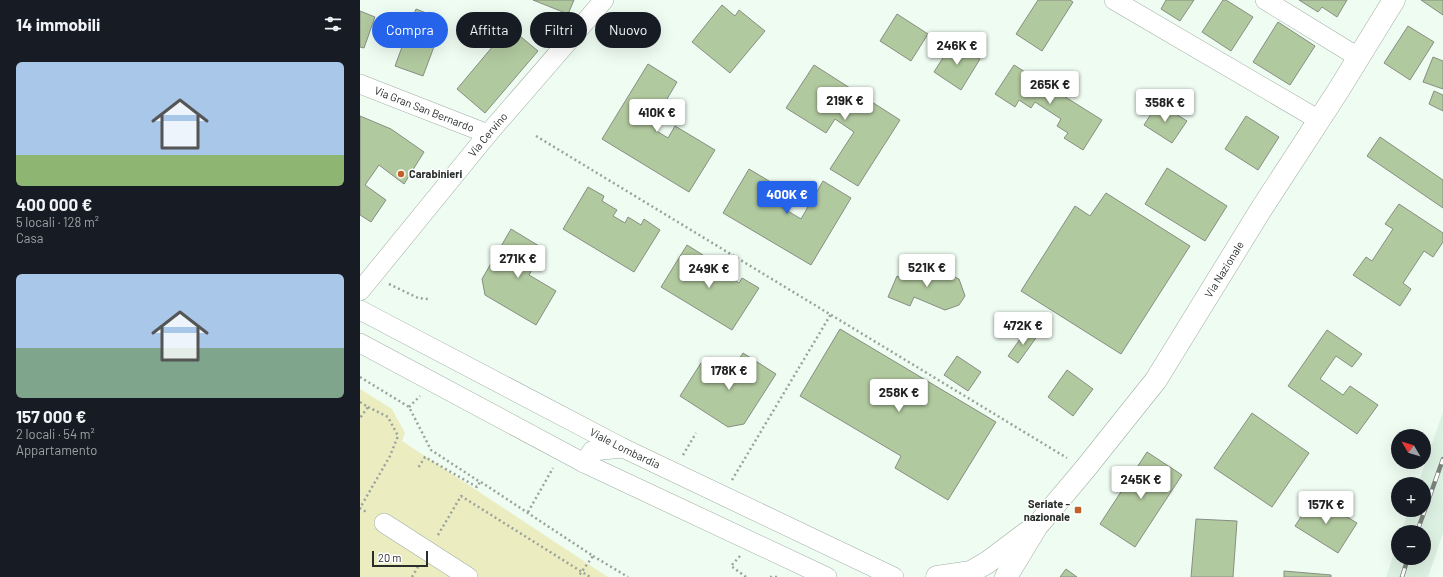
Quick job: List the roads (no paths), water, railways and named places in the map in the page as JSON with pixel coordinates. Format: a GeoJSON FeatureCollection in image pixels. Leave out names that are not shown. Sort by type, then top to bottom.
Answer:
{"type":"FeatureCollection","features":[{"type":"Feature","properties":{"kind":"main road","name":"Via Nazionale"},"geometry":{"type":"LineString","coordinates":[[1006,577],[1036,526],[1085,470],[1156,380],[1260,211],[1394,0]]}},
{"type":"Feature","properties":{"kind":"main road","name":"Via Nazionale"},"geometry":{"type":"LineString","coordinates":[[949,576],[971,572],[1036,526]]}},
{"type":"Feature","properties":{"kind":"street","name":"Via Cervino"},"geometry":{"type":"LineString","coordinates":[[360,291],[488,134],[604,0]]}},
{"type":"Feature","properties":{"kind":"street"},"geometry":{"type":"LineString","coordinates":[[1114,0],[1318,120]]}},
{"type":"Feature","properties":{"kind":"street"},"geometry":{"type":"LineString","coordinates":[[1265,0],[1358,57]]}},
{"type":"Feature","properties":{"kind":"street","name":"Via Gran San Bernardo"},"geometry":{"type":"LineString","coordinates":[[360,84],[488,134]]}},
{"type":"Feature","properties":{"kind":"street","name":"Viale Lombardia"},"geometry":{"type":"LineString","coordinates":[[360,310],[623,448],[894,577]]}},
{"type":"Feature","properties":{"kind":"street"},"geometry":{"type":"LineString","coordinates":[[360,343],[584,463],[827,577]]}},
{"type":"Feature","properties":{"kind":"street"},"geometry":{"type":"LineString","coordinates":[[584,463],[592,451],[623,448]]}},
{"type":"Feature","properties":{"kind":"street"},"geometry":{"type":"LineString","coordinates":[[384,523],[468,577]]}},
{"type":"Feature","properties":{"kind":"street"},"geometry":{"type":"LineString","coordinates":[[779,555],[793,547],[795,530]]}},
{"type":"Feature","properties":{"kind":"railway"},"geometry":{"type":"LineString","coordinates":[[1419,525],[1443,459]]}},
{"type":"Feature","properties":{"kind":"railway"},"geometry":{"type":"LineString","coordinates":[[1402,577],[1406,565]]}},
{"type":"Feature","properties":{"kind":"place","name":"Carabinieri"},"geometry":{"type":"Point","coordinates":[401,174]}},
{"type":"Feature","properties":{"kind":"place","name":"Seriate - nazionale"},"geometry":{"type":"Point","coordinates":[1078,510]}}]}
